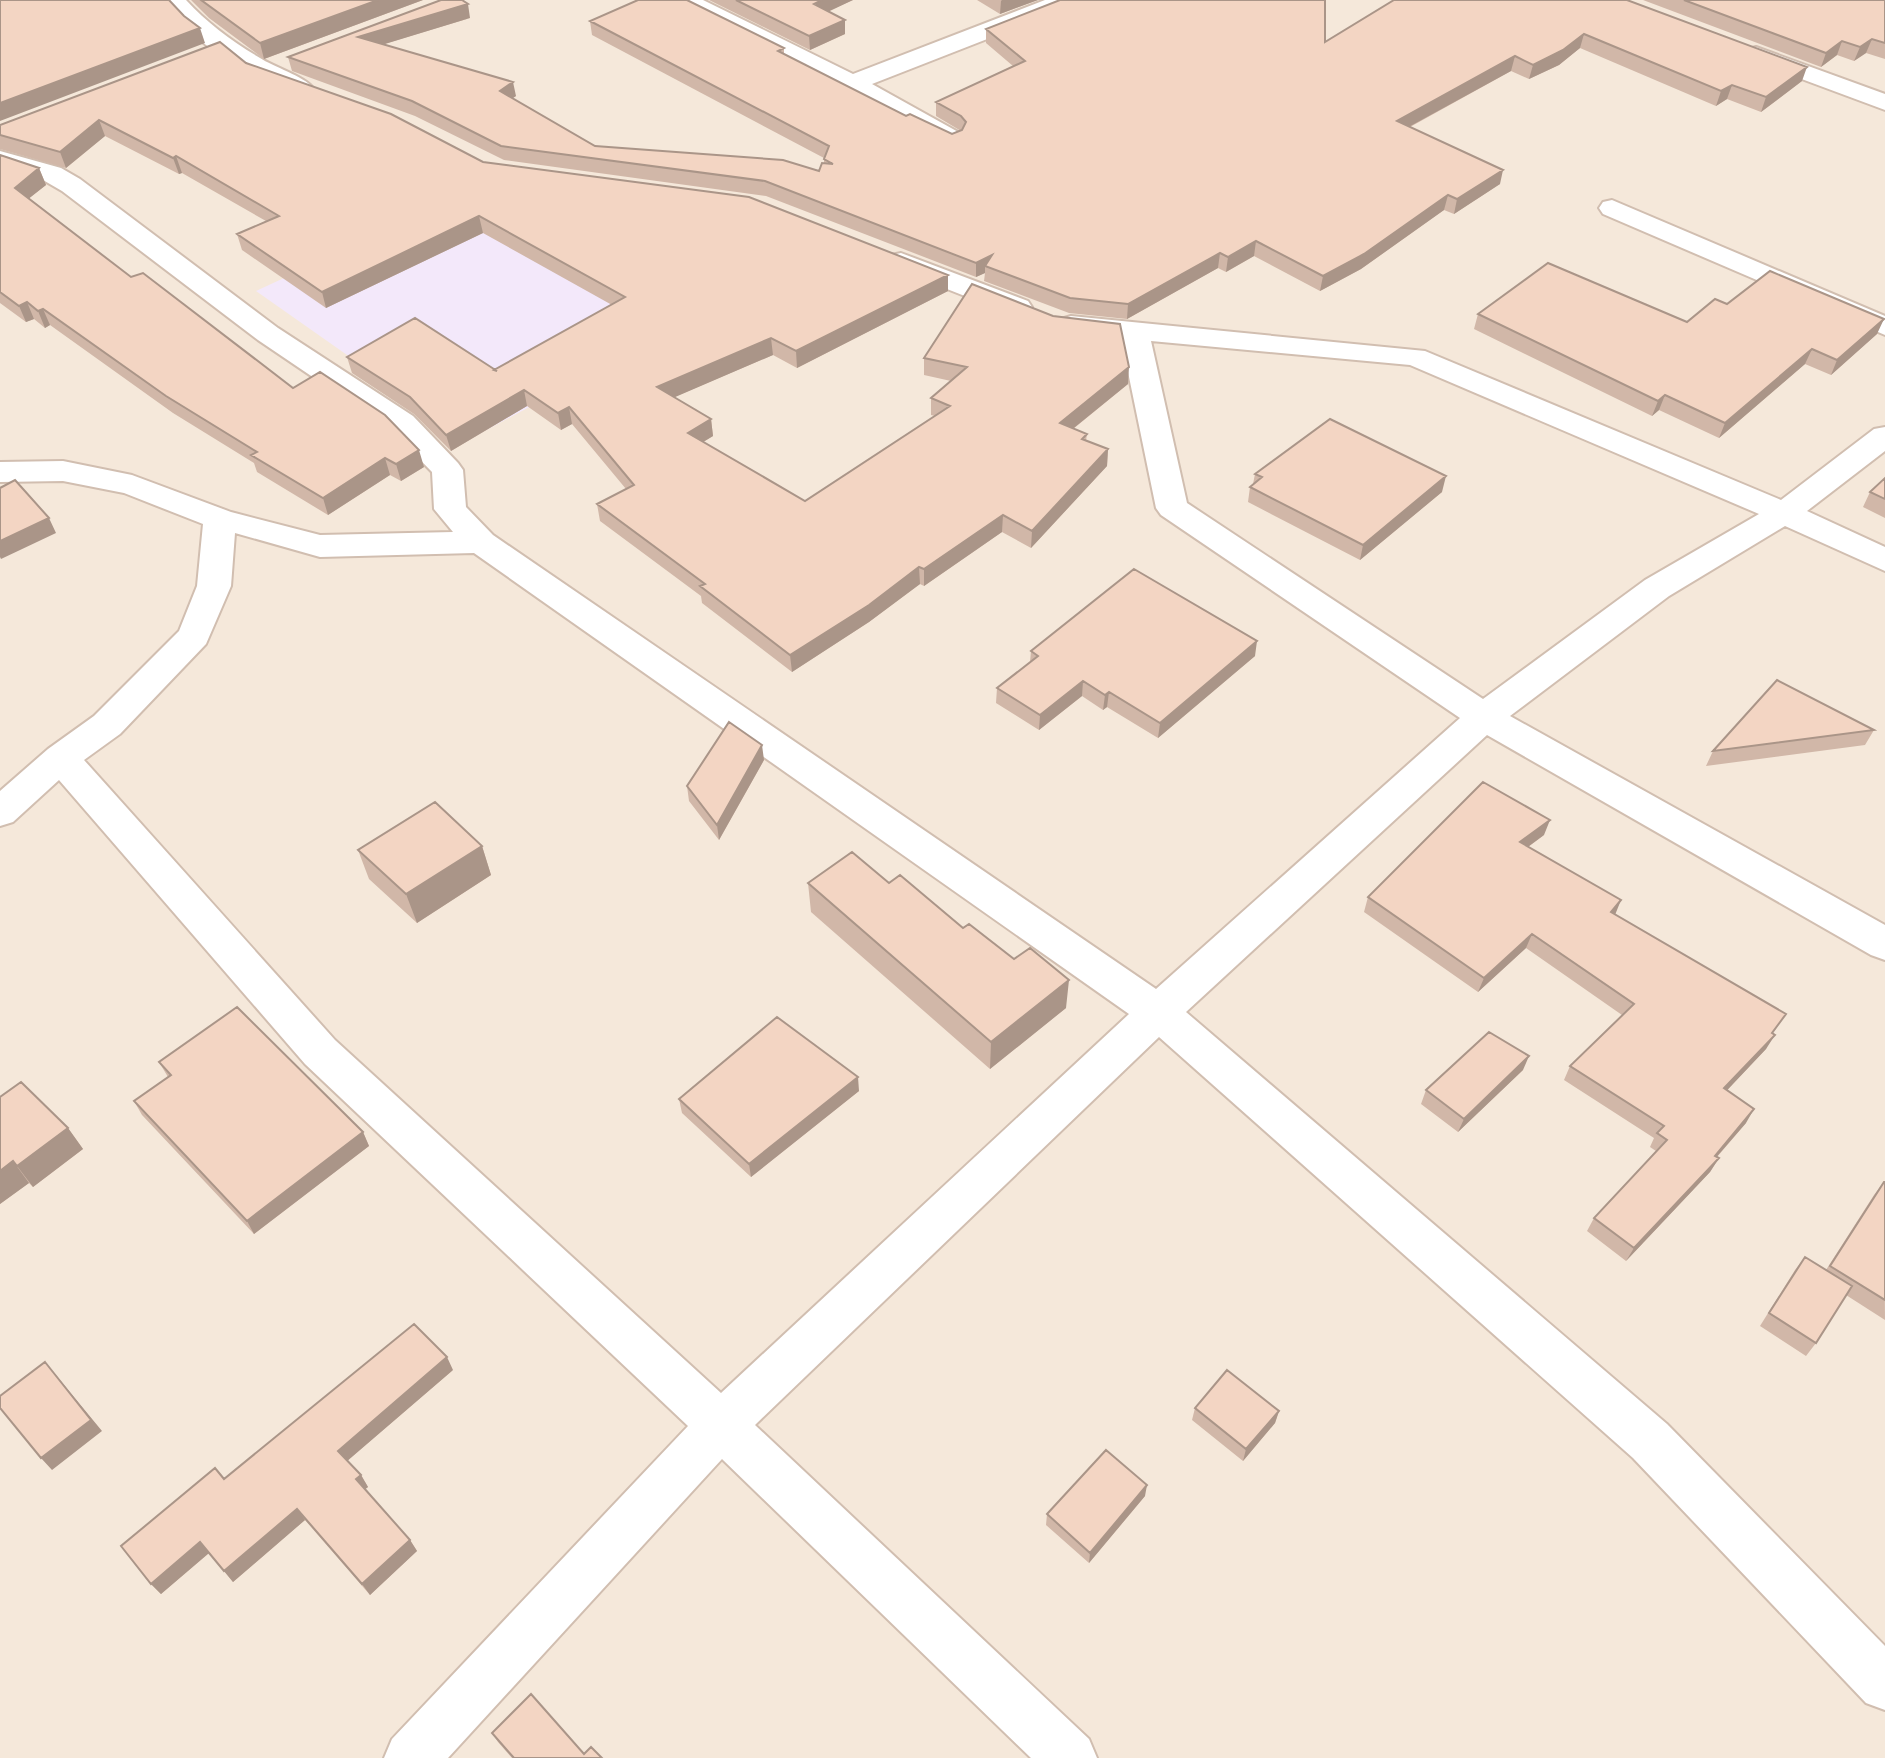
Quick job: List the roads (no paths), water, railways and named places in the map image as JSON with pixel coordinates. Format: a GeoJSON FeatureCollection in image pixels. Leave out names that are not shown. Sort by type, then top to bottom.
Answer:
{"type":"FeatureCollection","features":[{"type":"Feature","properties":{"kind":"street"},"geometry":{"type":"LineString","coordinates":[[174,0],[226,46],[261,71],[327,95]]}},
{"type":"Feature","properties":{"kind":"street"},"geometry":{"type":"LineString","coordinates":[[685,0],[852,83],[951,138]]}},
{"type":"Feature","properties":{"kind":"street"},"geometry":{"type":"LineString","coordinates":[[852,83],[1066,0]]}},
{"type":"Feature","properties":{"kind":"street"},"geometry":{"type":"LineString","coordinates":[[1731,44],[1885,103]]}},
{"type":"Feature","properties":{"kind":"street"},"geometry":{"type":"LineString","coordinates":[[201,55],[226,46]]}},
{"type":"Feature","properties":{"kind":"street"},"geometry":{"type":"LineString","coordinates":[[261,71],[286,61]]}},
{"type":"Feature","properties":{"kind":"street"},"geometry":{"type":"LineString","coordinates":[[0,159],[52,174],[71,185],[268,334],[401,423],[447,470],[450,509],[481,542],[1158,1012],[1650,1441],[1885,1684]]}},
{"type":"Feature","properties":{"kind":"street"},"geometry":{"type":"LineString","coordinates":[[1612,208],[1885,327]]}},
{"type":"Feature","properties":{"kind":"street"},"geometry":{"type":"LineString","coordinates":[[871,249],[1063,324],[1415,357],[1784,513],[1885,560]]}},
{"type":"Feature","properties":{"kind":"street"},"geometry":{"type":"LineString","coordinates":[[1134,331],[1172,508],[1484,717],[1885,944]]}},
{"type":"Feature","properties":{"kind":"street"},"geometry":{"type":"LineString","coordinates":[[411,1758],[721,1425],[1158,1012],[1484,717],[1657,588],[1784,513],[1885,436]]}},
{"type":"Feature","properties":{"kind":"street"},"geometry":{"type":"LineString","coordinates":[[0,472],[63,471],[132,485],[220,519],[320,547],[481,542]]}},
{"type":"Feature","properties":{"kind":"street"},"geometry":{"type":"LineString","coordinates":[[0,812],[61,758],[107,726],[194,636],[215,586],[220,519]]}},
{"type":"Feature","properties":{"kind":"street"},"geometry":{"type":"LineString","coordinates":[[61,758],[320,1052],[721,1425],[1070,1758]]}}]}
